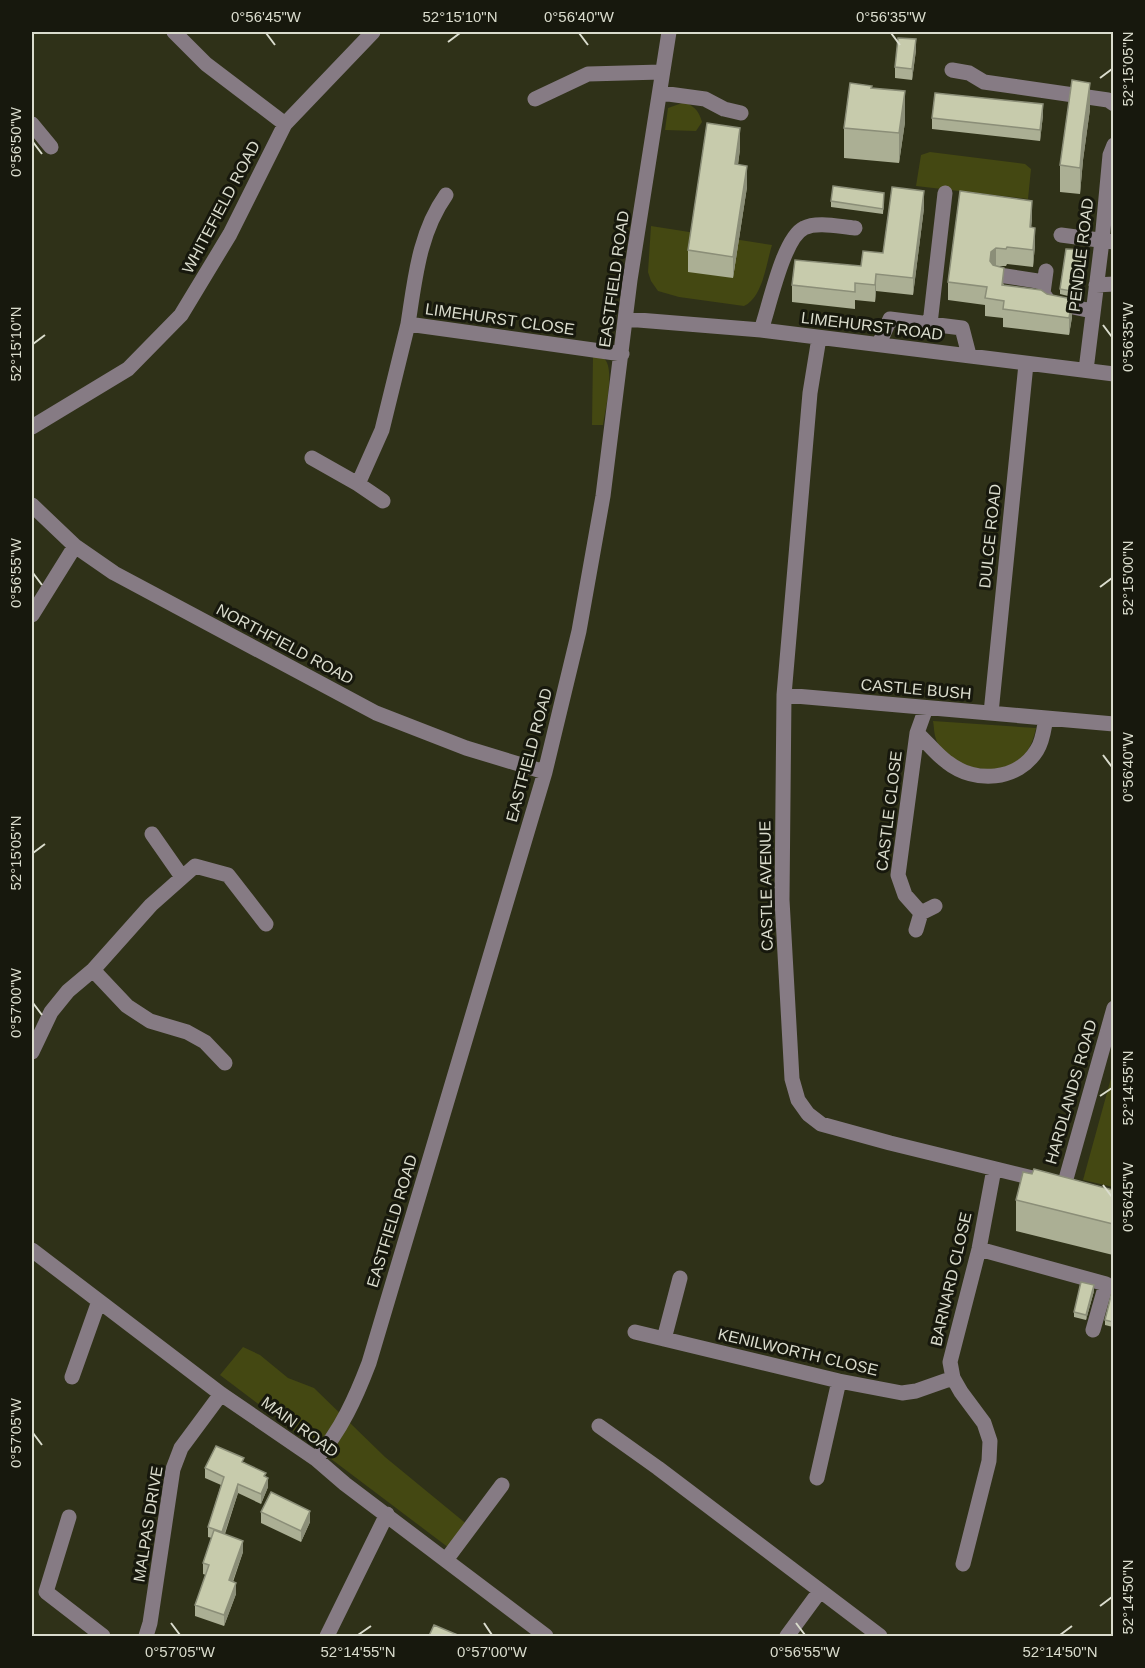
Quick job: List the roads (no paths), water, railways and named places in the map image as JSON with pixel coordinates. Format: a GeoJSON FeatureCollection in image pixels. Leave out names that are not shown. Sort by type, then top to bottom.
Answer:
{"type":"FeatureCollection","features":[{"type":"Feature","properties":{"kind":"street"},"geometry":{"type":"LineString","coordinates":[[174,32],[206,64],[285,124]]}},
{"type":"Feature","properties":{"kind":"street","name":"WHITEFIELD ROAD"},"geometry":{"type":"LineString","coordinates":[[32,427],[128,369],[181,315],[230,234],[285,124],[373,32]]}},
{"type":"Feature","properties":{"kind":"street","name":"EASTFIELD ROAD"},"geometry":{"type":"LineString","coordinates":[[316,1459],[344,1419],[358,1393],[369,1363],[545,772],[579,631],[603,496],[630,280],[669,32]]}},
{"type":"Feature","properties":{"kind":"street"},"geometry":{"type":"LineString","coordinates":[[952,70],[969,73],[984,82],[1108,100],[1113,104]]}},
{"type":"Feature","properties":{"kind":"street"},"geometry":{"type":"LineString","coordinates":[[535,99],[588,74],[661,72]]}},
{"type":"Feature","properties":{"kind":"street"},"geometry":{"type":"LineString","coordinates":[[661,93],[705,99],[724,109],[741,113]]}},
{"type":"Feature","properties":{"kind":"street"},"geometry":{"type":"LineString","coordinates":[[32,124],[51,147]]}},
{"type":"Feature","properties":{"kind":"street","name":"PENDLE ROAD"},"geometry":{"type":"LineString","coordinates":[[1086,370],[1096,285],[1108,241],[1110,155],[1113,145]]}},
{"type":"Feature","properties":{"kind":"street"},"geometry":{"type":"LineString","coordinates":[[930,324],[945,193]]}},
{"type":"Feature","properties":{"kind":"street","name":"LIMEHURST CLOSE"},"geometry":{"type":"LineString","coordinates":[[358,484],[382,430],[408,324],[415,276],[426,233],[435,212],[446,195]]}},
{"type":"Feature","properties":{"kind":"street"},"geometry":{"type":"LineString","coordinates":[[761,330],[784,255],[791,240],[804,228],[819,225],[855,228]]}},
{"type":"Feature","properties":{"kind":"street"},"geometry":{"type":"LineString","coordinates":[[1062,235],[1108,241]]}},
{"type":"Feature","properties":{"kind":"street"},"geometry":{"type":"LineString","coordinates":[[999,275],[1045,277],[1042,293],[1049,302],[1092,310]]}},
{"type":"Feature","properties":{"kind":"street"},"geometry":{"type":"LineString","coordinates":[[1096,285],[1113,284]]}},
{"type":"Feature","properties":{"kind":"street","name":"LIMEHURST ROAD"},"geometry":{"type":"LineString","coordinates":[[626,319],[761,330],[1113,374]]}},
{"type":"Feature","properties":{"kind":"street"},"geometry":{"type":"LineString","coordinates":[[879,345],[890,319],[962,328],[969,355]]}},
{"type":"Feature","properties":{"kind":"street","name":"LIMEHURST CLOSE"},"geometry":{"type":"LineString","coordinates":[[408,324],[622,354]]}},
{"type":"Feature","properties":{"kind":"street","name":"CASTLE AVENUE"},"geometry":{"type":"LineString","coordinates":[[819,338],[810,393],[784,695],[782,900],[792,1078],[798,1100],[808,1114],[821,1124],[1069,1187]]}},
{"type":"Feature","properties":{"kind":"street","name":"DULCE ROAD"},"geometry":{"type":"LineString","coordinates":[[991,713],[1026,364]]}},
{"type":"Feature","properties":{"kind":"street"},"geometry":{"type":"LineString","coordinates":[[312,458],[383,501]]}},
{"type":"Feature","properties":{"kind":"street","name":"NORTHFIELD ROAD"},"geometry":{"type":"LineString","coordinates":[[32,504],[75,546],[114,573],[376,713],[466,748],[545,772]]}},
{"type":"Feature","properties":{"kind":"street"},"geometry":{"type":"LineString","coordinates":[[32,615],[75,546]]}},
{"type":"Feature","properties":{"kind":"street","name":"CASTLE BUSH"},"geometry":{"type":"LineString","coordinates":[[784,695],[1113,724]]}},
{"type":"Feature","properties":{"kind":"street","name":"CASTLE CLOSE"},"geometry":{"type":"LineString","coordinates":[[916,930],[928,910],[905,895],[897,875],[917,733],[926,708]]}},
{"type":"Feature","properties":{"kind":"street"},"geometry":{"type":"LineString","coordinates":[[917,733],[947,762],[965,772],[990,778],[1011,772],[1027,761],[1038,749],[1046,718]]}},
{"type":"Feature","properties":{"kind":"street"},"geometry":{"type":"LineString","coordinates":[[152,834],[182,877]]}},
{"type":"Feature","properties":{"kind":"street"},"geometry":{"type":"LineString","coordinates":[[32,1052],[51,1012],[68,991],[93,969],[151,905],[195,866],[228,875],[266,924]]}},
{"type":"Feature","properties":{"kind":"street"},"geometry":{"type":"LineString","coordinates":[[93,969],[127,1006],[150,1021],[187,1032],[205,1042],[225,1063]]}},
{"type":"Feature","properties":{"kind":"street","name":"HARDLANDS ROAD"},"geometry":{"type":"LineString","coordinates":[[1069,1187],[1113,1008]]}},
{"type":"Feature","properties":{"kind":"street","name":"BARNARD CLOSE"},"geometry":{"type":"LineString","coordinates":[[953,1378],[950,1362],[979,1249],[994,1169]]}},
{"type":"Feature","properties":{"kind":"street"},"geometry":{"type":"LineString","coordinates":[[979,1249],[1106,1284],[1094,1329]]}},
{"type":"Feature","properties":{"kind":"street","name":"MAIN ROAD"},"geometry":{"type":"LineString","coordinates":[[32,1250],[222,1394],[316,1459],[345,1484],[546,1636]]}},
{"type":"Feature","properties":{"kind":"street"},"geometry":{"type":"LineString","coordinates":[[664,1339],[680,1278]]}},
{"type":"Feature","properties":{"kind":"street"},"geometry":{"type":"LineString","coordinates":[[72,1377],[99,1301]]}},
{"type":"Feature","properties":{"kind":"street","name":"KENILWORTH CLOSE"},"geometry":{"type":"LineString","coordinates":[[635,1332],[839,1381],[902,1393],[916,1391],[953,1378]]}},
{"type":"Feature","properties":{"kind":"street"},"geometry":{"type":"LineString","coordinates":[[953,1378],[984,1424],[990,1442],[989,1461],[963,1564]]}},
{"type":"Feature","properties":{"kind":"street"},"geometry":{"type":"LineString","coordinates":[[817,1478],[839,1381]]}},
{"type":"Feature","properties":{"kind":"street","name":"MALPAS DRIVE"},"geometry":{"type":"LineString","coordinates":[[146,1636],[150,1623],[173,1468],[181,1448],[222,1394]]}},
{"type":"Feature","properties":{"kind":"street"},"geometry":{"type":"LineString","coordinates":[[599,1426],[880,1636]]}},
{"type":"Feature","properties":{"kind":"street"},"geometry":{"type":"LineString","coordinates":[[446,1560],[502,1485]]}},
{"type":"Feature","properties":{"kind":"street"},"geometry":{"type":"LineString","coordinates":[[327,1636],[387,1514]]}},
{"type":"Feature","properties":{"kind":"street"},"geometry":{"type":"LineString","coordinates":[[69,1517],[46,1592],[103,1636]]}},
{"type":"Feature","properties":{"kind":"street"},"geometry":{"type":"LineString","coordinates":[[787,1636],[820,1591]]}}]}
